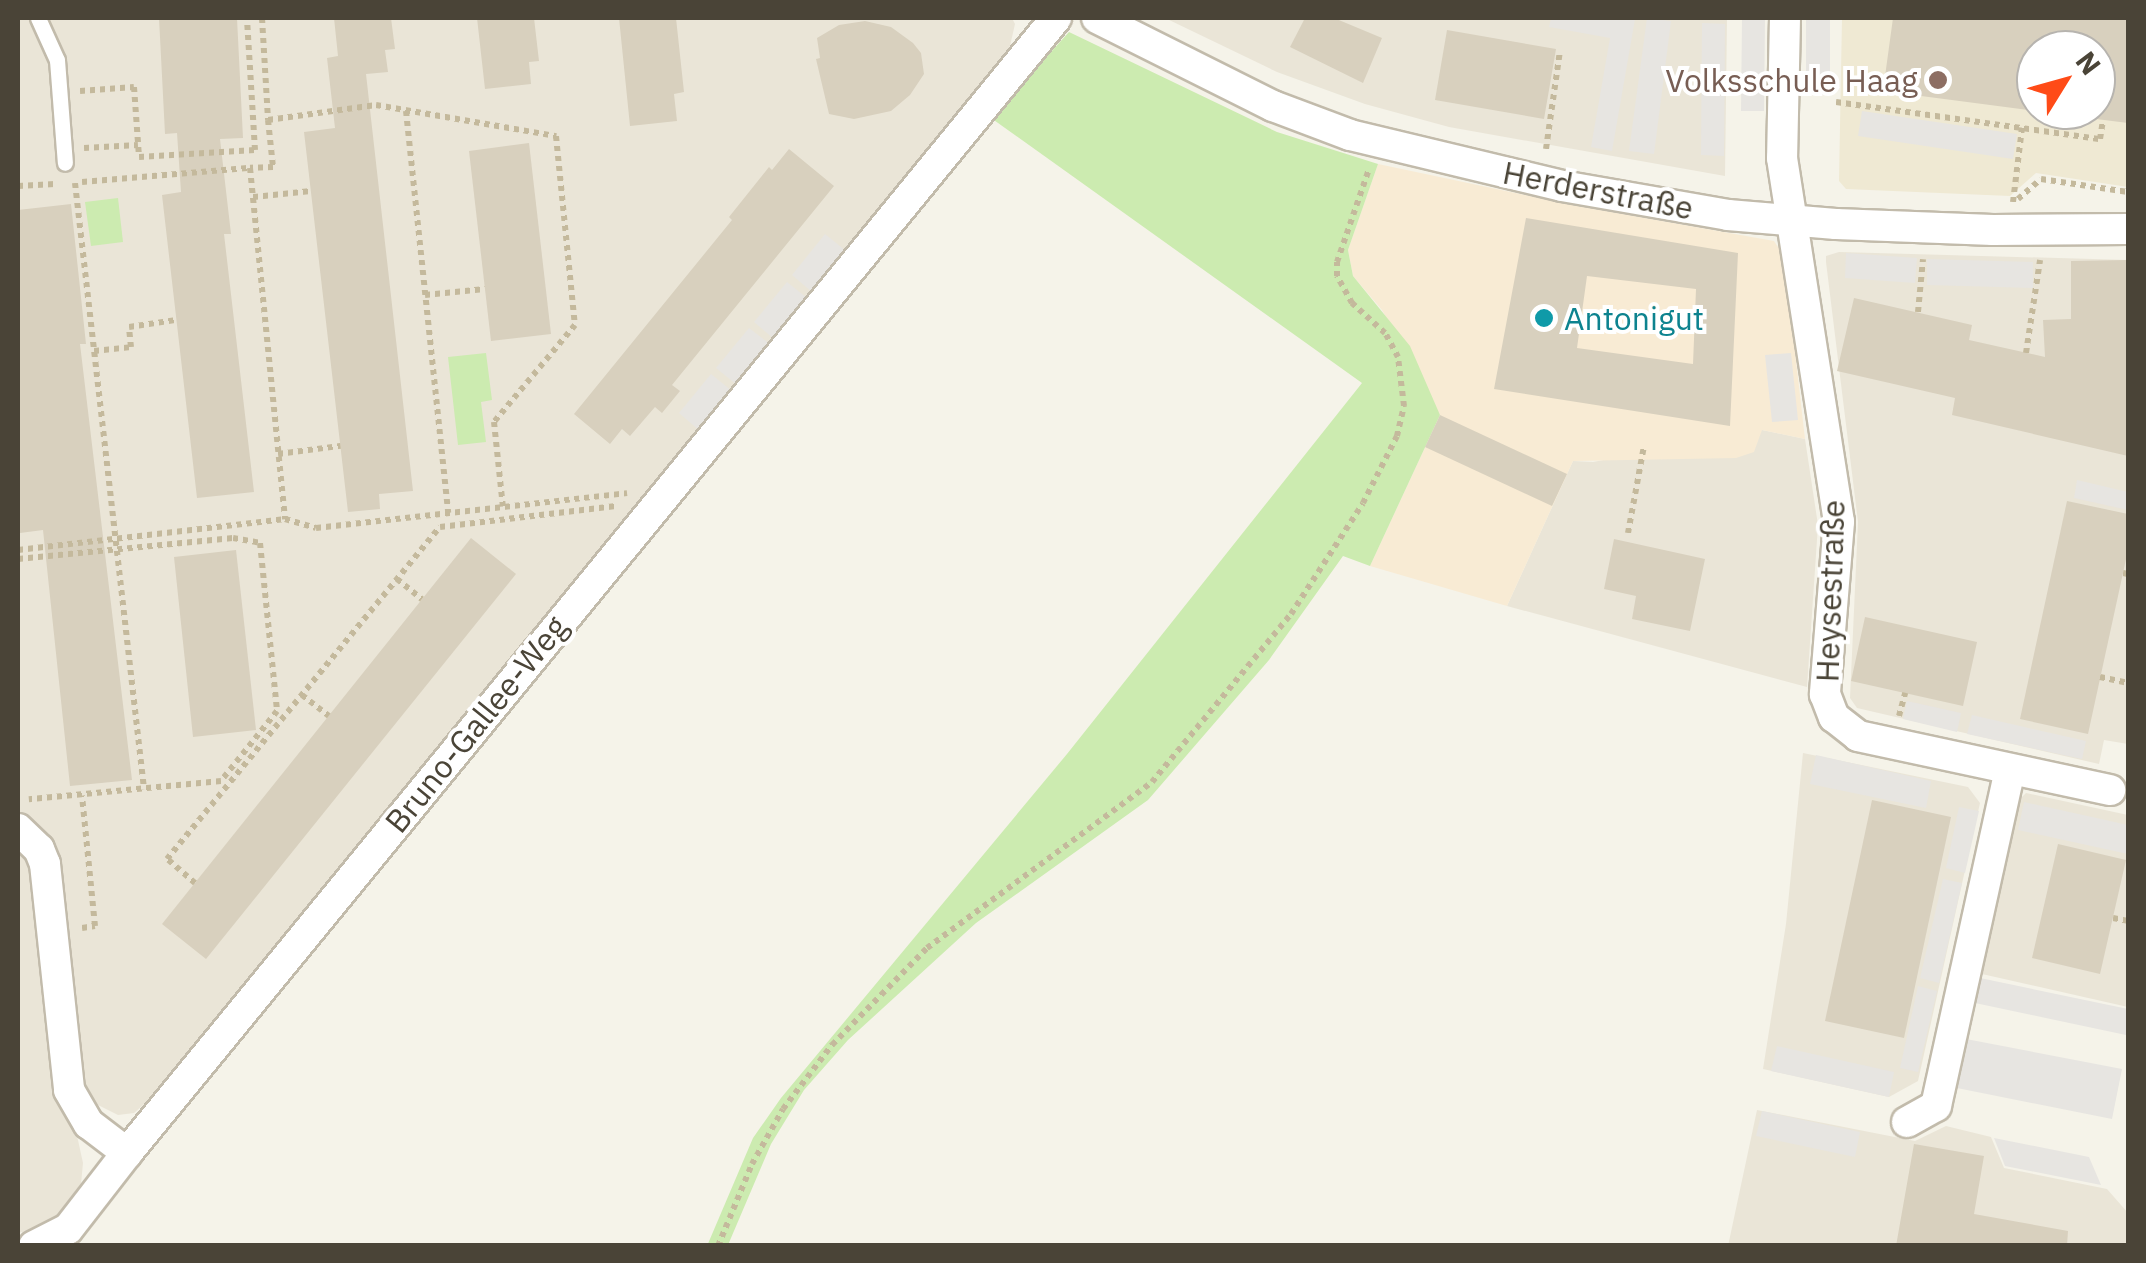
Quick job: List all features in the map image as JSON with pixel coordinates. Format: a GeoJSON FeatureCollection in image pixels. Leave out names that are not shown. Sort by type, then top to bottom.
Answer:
{"type":"FeatureCollection","features":[{"type":"Feature","properties":{"kind":"street","name":"Bruno-Gallee-Weg"},"geometry":{"type":"LineString","coordinates":[[34,1246],[68,1229],[1056,18]]}},
{"type":"Feature","properties":{"kind":"street","name":"Herderstraße"},"geometry":{"type":"LineString","coordinates":[[1096,18],[1272,106],[1377,142],[1562,186],[1728,215],[1792,220],[1914,228],[2128,229]]}},
{"type":"Feature","properties":{"kind":"street","name":"Heysestraße"},"geometry":{"type":"LineString","coordinates":[[1785,18],[1782,158],[1839,522],[1825,694],[1834,717],[1858,736],[2110,790]]}},
{"type":"Feature","properties":{"kind":"street"},"geometry":{"type":"LineString","coordinates":[[1907,1122],[1936,1106],[2010,770]]}},
{"type":"Feature","properties":{"kind":"street"},"geometry":{"type":"LineString","coordinates":[[18,829],[39,849],[45,864],[69,1090],[89,1124],[127,1154]]}},
{"type":"Feature","properties":{"kind":"lane"},"geometry":{"type":"LineString","coordinates":[[38,18],[56,60],[65,156]]}},
{"type":"Feature","properties":{"kind":"path"},"geometry":{"type":"LineString","coordinates":[[60,92],[134,88],[139,157],[255,150],[247,18]]}},
{"type":"Feature","properties":{"kind":"path"},"geometry":{"type":"LineString","coordinates":[[18,186],[273,167],[262,18]]}},
{"type":"Feature","properties":{"kind":"path"},"geometry":{"type":"LineString","coordinates":[[1545,154],[1560,51]]}},
{"type":"Feature","properties":{"kind":"path"},"geometry":{"type":"LineString","coordinates":[[1836,102],[2016,127]]}},
{"type":"Feature","properties":{"kind":"path"},"geometry":{"type":"LineString","coordinates":[[268,120],[376,106],[556,136],[575,325],[494,422],[503,507]]}},
{"type":"Feature","properties":{"kind":"path"},"geometry":{"type":"LineString","coordinates":[[406,111],[448,514]]}},
{"type":"Feature","properties":{"kind":"path"},"geometry":{"type":"LineString","coordinates":[[2013,203],[2022,130]]}},
{"type":"Feature","properties":{"kind":"path"},"geometry":{"type":"LineString","coordinates":[[2035,130],[2100,140],[2102,130]]}},
{"type":"Feature","properties":{"kind":"path"},"geometry":{"type":"LineString","coordinates":[[718,1246],[752,1164],[783,1109],[832,1045],[927,948],[1152,782],[1290,614],[1363,503],[1397,436],[1404,406],[1398,356],[1385,334],[1352,303],[1337,276],[1338,262],[1377,142]]}},
{"type":"Feature","properties":{"kind":"path"},"geometry":{"type":"LineString","coordinates":[[65,156],[138,144]]}},
{"type":"Feature","properties":{"kind":"path"},"geometry":{"type":"LineString","coordinates":[[250,168],[285,520]]}},
{"type":"Feature","properties":{"kind":"path"},"geometry":{"type":"LineString","coordinates":[[75,182],[119,538],[144,789]]}},
{"type":"Feature","properties":{"kind":"path"},"geometry":{"type":"LineString","coordinates":[[253,196],[311,191]]}},
{"type":"Feature","properties":{"kind":"path"},"geometry":{"type":"LineString","coordinates":[[1918,312],[1923,253]]}},
{"type":"Feature","properties":{"kind":"path"},"geometry":{"type":"LineString","coordinates":[[2026,353],[2042,254]]}},
{"type":"Feature","properties":{"kind":"path"},"geometry":{"type":"LineString","coordinates":[[425,295],[485,288]]}},
{"type":"Feature","properties":{"kind":"path"},"geometry":{"type":"LineString","coordinates":[[94,352],[131,348],[130,327],[176,320]]}},
{"type":"Feature","properties":{"kind":"path"},"geometry":{"type":"LineString","coordinates":[[278,454],[340,446]]}},
{"type":"Feature","properties":{"kind":"path"},"geometry":{"type":"LineString","coordinates":[[1628,533],[1644,446]]}},
{"type":"Feature","properties":{"kind":"path"},"geometry":{"type":"LineString","coordinates":[[18,550],[285,520],[316,528],[647,490],[654,508]]}},
{"type":"Feature","properties":{"kind":"path"},"geometry":{"type":"LineString","coordinates":[[195,884],[167,859],[440,527],[632,504],[654,508]]}},
{"type":"Feature","properties":{"kind":"path"},"geometry":{"type":"LineString","coordinates":[[18,560],[233,538],[260,543],[278,711],[221,781],[18,800]]}},
{"type":"Feature","properties":{"kind":"path"},"geometry":{"type":"LineString","coordinates":[[397,579],[422,599]]}},
{"type":"Feature","properties":{"kind":"path"},"geometry":{"type":"LineString","coordinates":[[2100,677],[2128,684]]}},
{"type":"Feature","properties":{"kind":"path"},"geometry":{"type":"LineString","coordinates":[[1897,722],[1905,692]]}},
{"type":"Feature","properties":{"kind":"path"},"geometry":{"type":"LineString","coordinates":[[302,695],[329,716]]}},
{"type":"Feature","properties":{"kind":"path"},"geometry":{"type":"LineString","coordinates":[[52,931],[95,926],[82,796]]}},
{"type":"Feature","properties":{"kind":"path"},"geometry":{"type":"LineString","coordinates":[[2113,918],[2128,921]]}},
{"type":"Feature","properties":{"kind":"shaded area"},"geometry":{"type":"Polygon","coordinates":[[[18,18],[1012,18],[1015,24],[1010,46],[999,64],[166,1085],[134,1113],[118,1115],[90,1101],[83,1084],[58,851],[18,848],[18,18]]]}},
{"type":"Feature","properties":{"kind":"shaded area"},"geometry":{"type":"Polygon","coordinates":[[[1165,18],[1727,18],[1725,176],[1449,127],[1365,104],[1277,72],[1165,18]]]}},
{"type":"Feature","properties":{"kind":"shaded area"},"geometry":{"type":"Polygon","coordinates":[[[1551,18],[1635,19],[1612,151],[1591,147],[1610,38],[1549,27],[1551,18]]]}},
{"type":"Feature","properties":{"kind":"shaded area"},"geometry":{"type":"Polygon","coordinates":[[[1647,18],[1671,21],[1654,154],[1629,151],[1647,18]]]}},
{"type":"Feature","properties":{"kind":"shaded area"},"geometry":{"type":"Polygon","coordinates":[[[1742,18],[1765,18],[1764,111],[1741,111],[1742,18]]]}},
{"type":"Feature","properties":{"kind":"shaded area"},"geometry":{"type":"Polygon","coordinates":[[[1806,18],[1830,18],[1830,95],[1806,94],[1806,18]]]}},
{"type":"Feature","properties":{"kind":"shaded area","name":"Volksschule Haag"},"geometry":{"type":"Polygon","coordinates":[[[1842,18],[2128,18],[2128,187],[2036,173],[2010,196],[1846,189],[1839,181],[1842,18]]]}},
{"type":"Feature","properties":{"kind":"shaded area"},"geometry":{"type":"Polygon","coordinates":[[[1702,23],[1725,24],[1724,156],[1701,155],[1702,23]]]}},
{"type":"Feature","properties":{"kind":"shaded area"},"geometry":{"type":"Polygon","coordinates":[[[1862,111],[2017,134],[2013,159],[1858,136],[1862,111]]]}},
{"type":"Feature","properties":{"kind":"shaded area"},"geometry":{"type":"Polygon","coordinates":[[[1378,164],[1572,205],[1774,241],[1784,256],[1805,439],[1762,430],[1754,452],[1736,458],[1573,461],[1507,606],[1370,566],[1440,415],[1382,310],[1353,276],[1348,250],[1378,164]]]}},
{"type":"Feature","properties":{"kind":"shaded area"},"geometry":{"type":"Polygon","coordinates":[[[825,234],[846,251],[812,292],[792,275],[825,234]]]}},
{"type":"Feature","properties":{"kind":"shaded area"},"geometry":{"type":"Polygon","coordinates":[[[1839,252],[2128,260],[2128,744],[2104,740],[2099,764],[1857,708],[1850,698],[1858,522],[1826,262],[1826,256],[1839,252]]]}},
{"type":"Feature","properties":{"kind":"shaded area"},"geometry":{"type":"Polygon","coordinates":[[[1846,253],[1917,258],[1915,283],[1845,278],[1846,253]]]}},
{"type":"Feature","properties":{"kind":"shaded area"},"geometry":{"type":"Polygon","coordinates":[[[1927,259],[2033,262],[2033,288],[1927,285],[1927,259]]]}},
{"type":"Feature","properties":{"kind":"shaded area"},"geometry":{"type":"Polygon","coordinates":[[[787,282],[807,298],[774,339],[754,322],[787,282]]]}},
{"type":"Feature","properties":{"kind":"shaded area"},"geometry":{"type":"Polygon","coordinates":[[[749,328],[770,344],[737,385],[716,368],[749,328]]]}},
{"type":"Feature","properties":{"kind":"shaded area"},"geometry":{"type":"Polygon","coordinates":[[[1791,353],[1798,420],[1772,422],[1765,355],[1791,353]]]}},
{"type":"Feature","properties":{"kind":"shaded area"},"geometry":{"type":"Polygon","coordinates":[[[711,374],[732,391],[700,431],[679,413],[711,374]]]}},
{"type":"Feature","properties":{"kind":"shaded area"},"geometry":{"type":"Polygon","coordinates":[[[1762,430],[1805,439],[1818,525],[1807,687],[1507,606],[1573,461],[1593,462],[1762,430]]]}},
{"type":"Feature","properties":{"kind":"shaded area"},"geometry":{"type":"Polygon","coordinates":[[[2077,480],[2128,492],[2128,510],[2074,498],[2077,480]]]}},
{"type":"Feature","properties":{"kind":"shaded area"},"geometry":{"type":"Polygon","coordinates":[[[1907,701],[1961,713],[1957,732],[1903,719],[1907,701]]]}},
{"type":"Feature","properties":{"kind":"shaded area"},"geometry":{"type":"Polygon","coordinates":[[[1972,715],[2086,741],[2082,759],[1967,734],[1972,715]]]}},
{"type":"Feature","properties":{"kind":"shaded area"},"geometry":{"type":"Polygon","coordinates":[[[1803,753],[1968,787],[1980,803],[1918,1081],[1889,1097],[1763,1069],[1786,924],[1803,753]]]}},
{"type":"Feature","properties":{"kind":"shaded area"},"geometry":{"type":"Polygon","coordinates":[[[1816,755],[1931,781],[1926,808],[1810,784],[1816,755]]]}},
{"type":"Feature","properties":{"kind":"shaded area"},"geometry":{"type":"Polygon","coordinates":[[[2026,793],[2128,815],[2128,1007],[1982,974],[2019,800],[2026,793]]]}},
{"type":"Feature","properties":{"kind":"shaded area"},"geometry":{"type":"Polygon","coordinates":[[[2024,802],[2128,825],[2128,854],[2018,830],[2024,802]]]}},
{"type":"Feature","properties":{"kind":"shaded area"},"geometry":{"type":"Polygon","coordinates":[[[1959,807],[1979,811],[1965,873],[1946,868],[1959,807]]]}},
{"type":"Feature","properties":{"kind":"shaded area"},"geometry":{"type":"Polygon","coordinates":[[[18,850],[28,862],[56,1101],[76,1131],[83,1163],[81,1184],[55,1225],[18,1233],[18,850]]]}},
{"type":"Feature","properties":{"kind":"shaded area"},"geometry":{"type":"Polygon","coordinates":[[[1943,879],[1962,883],[1939,983],[1920,978],[1943,879]]]}},
{"type":"Feature","properties":{"kind":"shaded area"},"geometry":{"type":"Polygon","coordinates":[[[1980,978],[2128,1009],[2126,1035],[1975,1003],[1980,978]]]}},
{"type":"Feature","properties":{"kind":"shaded area"},"geometry":{"type":"Polygon","coordinates":[[[1918,986],[1937,991],[1918,1072],[1900,1068],[1918,986]]]}},
{"type":"Feature","properties":{"kind":"shaded area"},"geometry":{"type":"Polygon","coordinates":[[[1966,1039],[2122,1069],[2112,1119],[1957,1088],[1966,1039]]]}},
{"type":"Feature","properties":{"kind":"shaded area"},"geometry":{"type":"Polygon","coordinates":[[[1777,1046],[1894,1072],[1889,1097],[1771,1071],[1777,1046]]]}},
{"type":"Feature","properties":{"kind":"shaded area"},"geometry":{"type":"Polygon","coordinates":[[[1757,1110],[1915,1141],[1946,1126],[1991,1137],[2004,1168],[2107,1189],[2128,1213],[2128,1245],[1728,1246],[1757,1110]]]}},
{"type":"Feature","properties":{"kind":"shaded area"},"geometry":{"type":"Polygon","coordinates":[[[1762,1111],[1860,1132],[1855,1157],[1756,1136],[1762,1111]]]}},
{"type":"Feature","properties":{"kind":"shaded area"},"geometry":{"type":"Polygon","coordinates":[[[1994,1138],[2089,1157],[2101,1185],[2005,1166],[1994,1138]]]}},
{"type":"Feature","properties":{"kind":"green space"},"geometry":{"type":"Polygon","coordinates":[[[1069,32],[1277,132],[1378,164],[1348,250],[1353,276],[1410,346],[1440,415],[1370,566],[1343,556],[1269,660],[1148,800],[976,923],[848,1040],[804,1090],[771,1144],[728,1245],[707,1246],[753,1138],[781,1098],[1067,754],[1362,383],[991,118],[1069,32]]]}},
{"type":"Feature","properties":{"kind":"green space"},"geometry":{"type":"Polygon","coordinates":[[[118,198],[123,242],[91,246],[85,202],[118,198]]]}},
{"type":"Feature","properties":{"kind":"green space"},"geometry":{"type":"Polygon","coordinates":[[[486,353],[492,400],[481,402],[486,442],[458,445],[448,357],[486,353]]]}},
{"type":"Feature","properties":{"kind":"building"},"geometry":{"type":"Polygon","coordinates":[[[159,18],[237,18],[243,138],[220,139],[231,234],[224,234],[254,492],[197,498],[162,195],[181,192],[177,133],[165,134],[159,18]]]}},
{"type":"Feature","properties":{"kind":"building"},"geometry":{"type":"Polygon","coordinates":[[[334,18],[391,18],[395,49],[385,50],[388,72],[366,74],[413,491],[379,494],[380,509],[348,512],[304,132],[335,128],[327,58],[338,56],[334,18]]]}},
{"type":"Feature","properties":{"kind":"building"},"geometry":{"type":"Polygon","coordinates":[[[477,18],[534,18],[539,61],[529,62],[531,84],[485,89],[477,18]]]}},
{"type":"Feature","properties":{"kind":"building"},"geometry":{"type":"Polygon","coordinates":[[[619,18],[676,18],[684,92],[674,94],[677,121],[630,126],[619,18]]]}},
{"type":"Feature","properties":{"kind":"building"},"geometry":{"type":"Polygon","coordinates":[[[1305,18],[1334,18],[1382,38],[1363,83],[1290,47],[1305,18]]]}},
{"type":"Feature","properties":{"kind":"building"},"geometry":{"type":"Polygon","coordinates":[[[1893,18],[2128,18],[2128,123],[2116,122],[2116,30],[2016,30],[2016,108],[1883,91],[1893,18]]]}},
{"type":"Feature","properties":{"kind":"building"},"geometry":{"type":"Polygon","coordinates":[[[865,21],[891,27],[913,43],[921,53],[924,74],[910,95],[891,111],[854,119],[829,114],[816,59],[820,58],[817,38],[839,25],[865,21]]]}},
{"type":"Feature","properties":{"kind":"building"},"geometry":{"type":"Polygon","coordinates":[[[1447,30],[1556,49],[1544,119],[1435,100],[1447,30]]]}},
{"type":"Feature","properties":{"kind":"building"},"geometry":{"type":"Polygon","coordinates":[[[529,143],[551,334],[491,341],[469,151],[529,143]]]}},
{"type":"Feature","properties":{"kind":"building"},"geometry":{"type":"Polygon","coordinates":[[[789,149],[834,186],[672,385],[680,391],[662,413],[655,407],[630,436],[622,429],[610,444],[574,414],[732,220],[729,217],[769,167],[772,170],[789,149]]]}},
{"type":"Feature","properties":{"kind":"building"},"geometry":{"type":"Polygon","coordinates":[[[71,204],[86,344],[80,344],[132,780],[70,786],[43,530],[20,533],[18,210],[71,204]]]}},
{"type":"Feature","properties":{"kind":"building","name":"Antonigut"},"geometry":{"type":"Polygon","coordinates":[[[1526,218],[1738,253],[1730,426],[1494,389],[1526,218]],[[1587,276],[1577,348],[1693,364],[1696,289],[1587,276]]]}},
{"type":"Feature","properties":{"kind":"building"},"geometry":{"type":"Polygon","coordinates":[[[2128,260],[2128,456],[1952,415],[1955,398],[1837,371],[1854,298],[1972,325],[1969,340],[2045,357],[2043,320],[2071,319],[2071,261],[2128,260]]]}},
{"type":"Feature","properties":{"kind":"building"},"geometry":{"type":"Polygon","coordinates":[[[1440,415],[1567,474],[1552,506],[1425,447],[1440,415]]]}},
{"type":"Feature","properties":{"kind":"building"},"geometry":{"type":"Polygon","coordinates":[[[2067,501],[2128,514],[2128,550],[2088,734],[2020,719],[2067,501]]]}},
{"type":"Feature","properties":{"kind":"building"},"geometry":{"type":"Polygon","coordinates":[[[471,538],[516,574],[206,959],[162,924],[471,538]]]}},
{"type":"Feature","properties":{"kind":"building"},"geometry":{"type":"Polygon","coordinates":[[[1614,539],[1705,559],[1690,631],[1632,619],[1636,596],[1604,589],[1614,539]]]}},
{"type":"Feature","properties":{"kind":"building"},"geometry":{"type":"Polygon","coordinates":[[[236,550],[256,730],[193,737],[174,557],[236,550]]]}},
{"type":"Feature","properties":{"kind":"building"},"geometry":{"type":"Polygon","coordinates":[[[1865,617],[1977,642],[1963,706],[1851,681],[1865,617]]]}},
{"type":"Feature","properties":{"kind":"building"},"geometry":{"type":"Polygon","coordinates":[[[1872,800],[1951,817],[1904,1038],[1825,1021],[1872,800]]]}},
{"type":"Feature","properties":{"kind":"building"},"geometry":{"type":"Polygon","coordinates":[[[2058,844],[2126,860],[2100,974],[2032,958],[2058,844]]]}},
{"type":"Feature","properties":{"kind":"building"},"geometry":{"type":"Polygon","coordinates":[[[1914,1144],[1984,1156],[1974,1214],[2068,1231],[2067,1246],[1896,1246],[1914,1144]]]}},
{"type":"Feature","properties":{"kind":"place","name":"Volksschule Haag"},"geometry":{"type":"Point","coordinates":[1938,80]}},
{"type":"Feature","properties":{"kind":"place","name":"Antonigut"},"geometry":{"type":"Point","coordinates":[1544,318]}}]}
